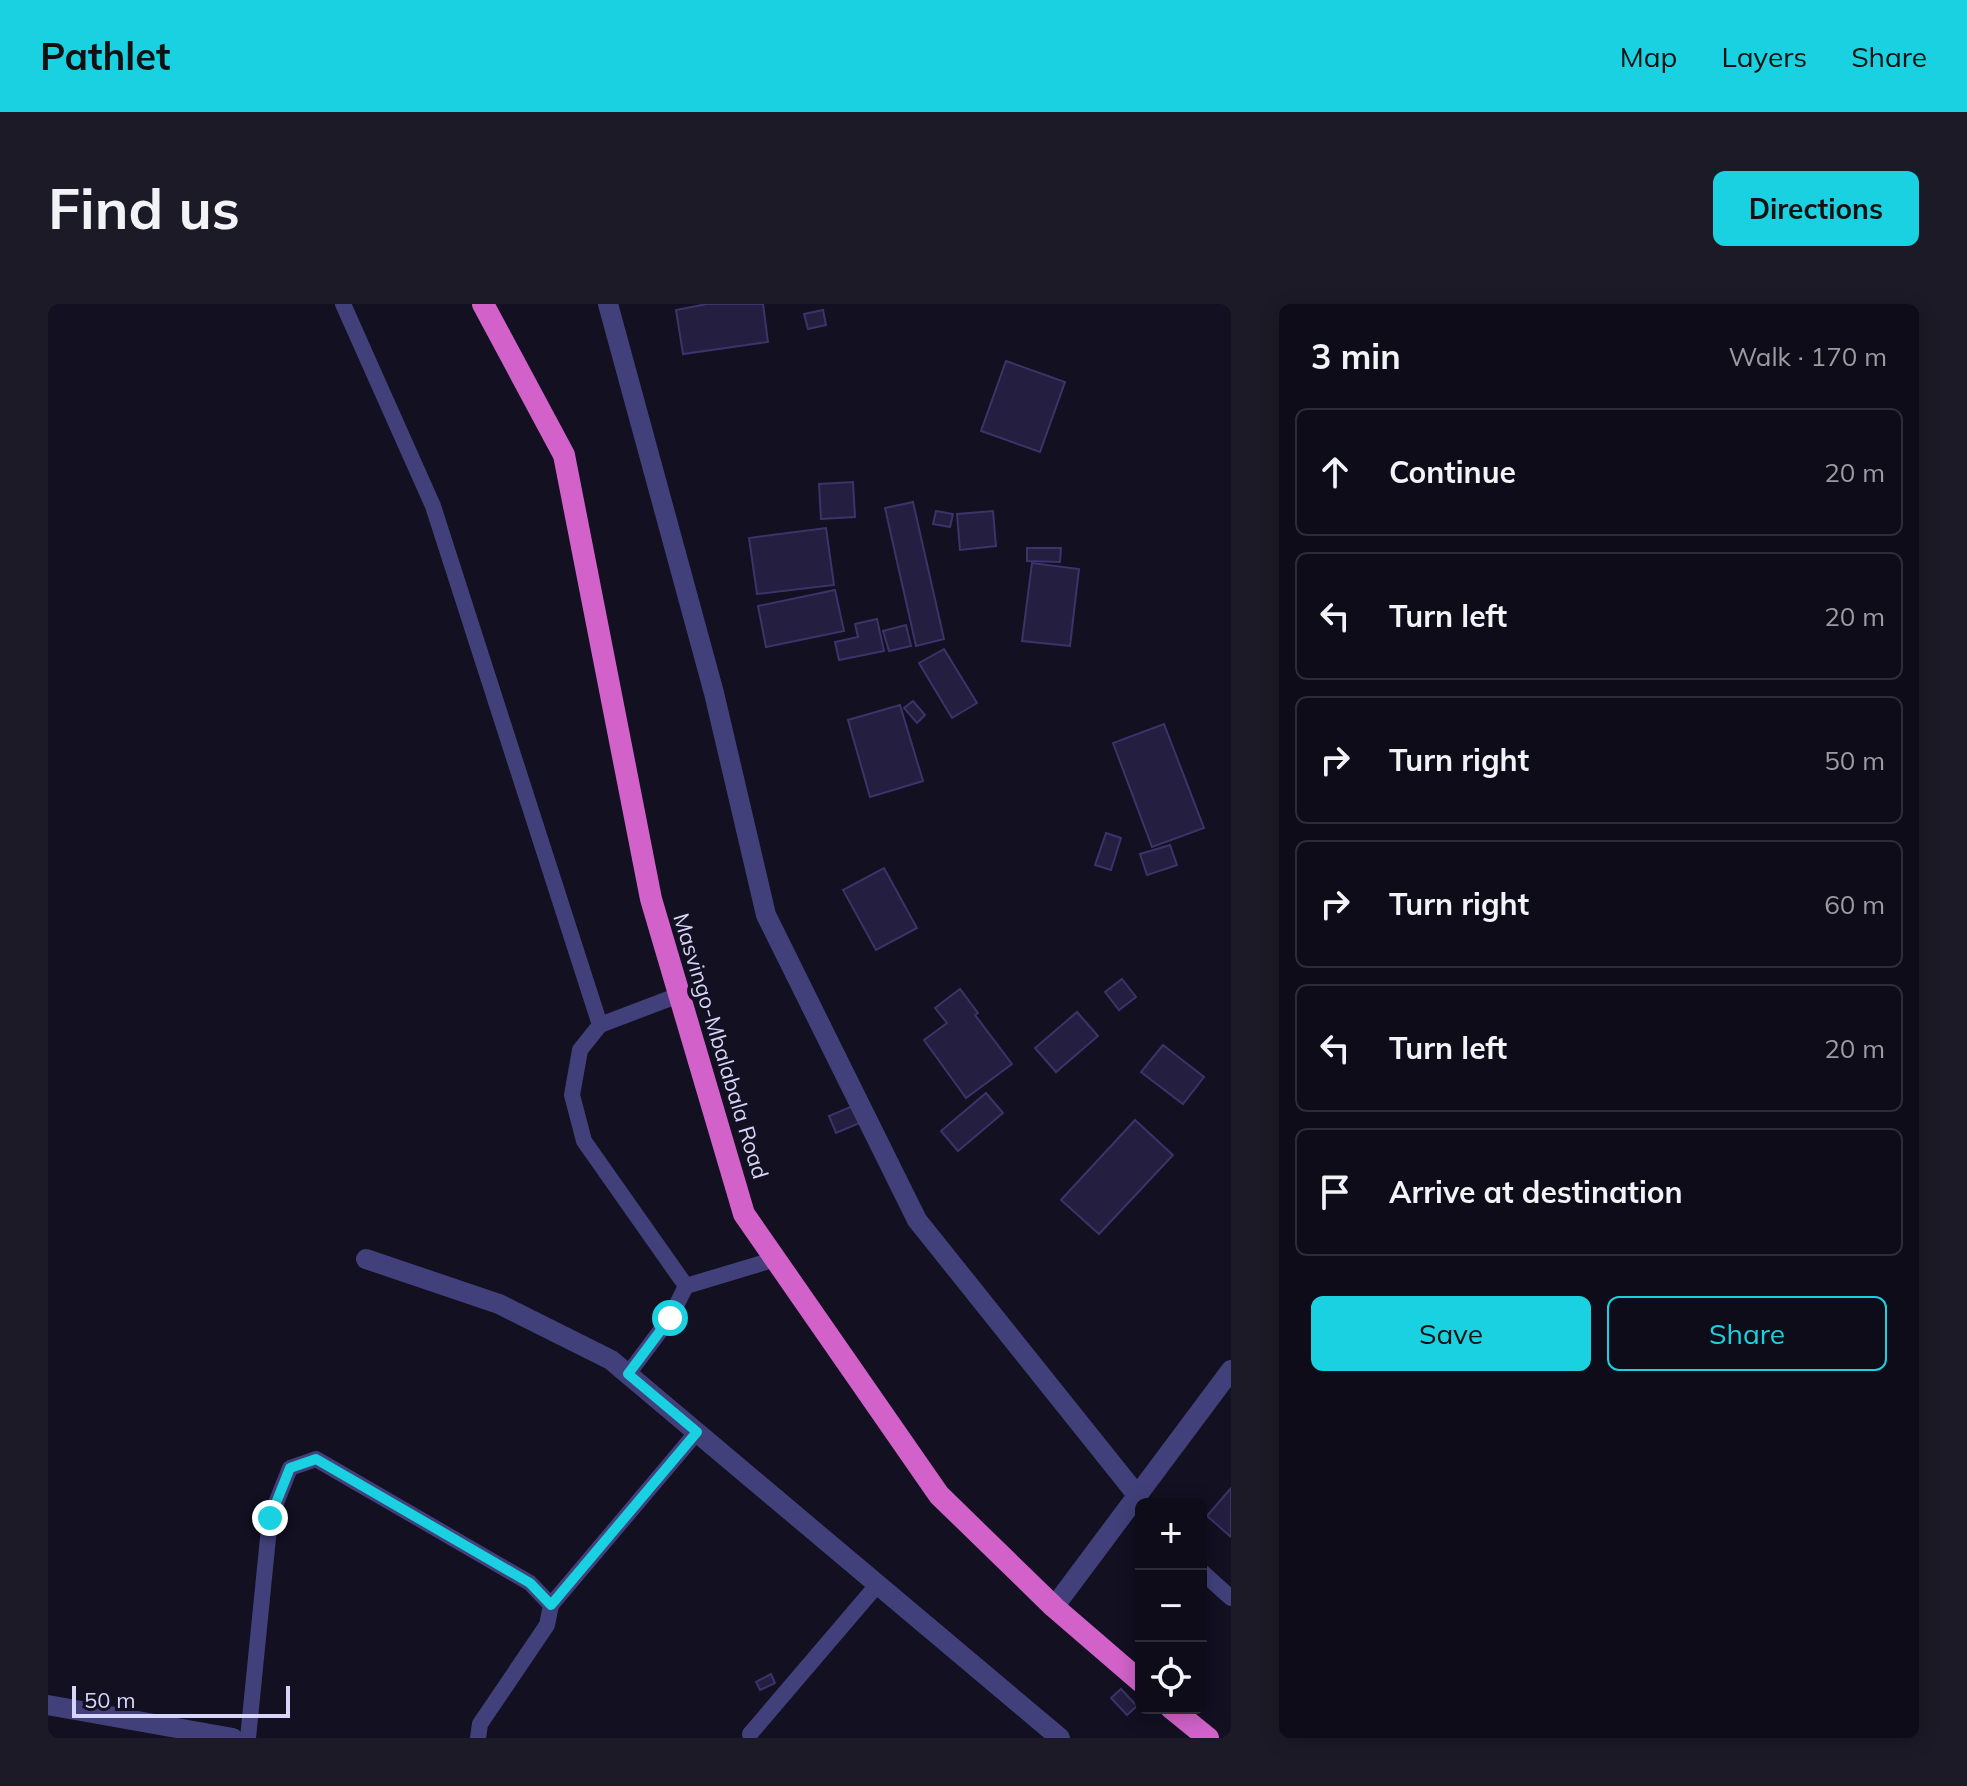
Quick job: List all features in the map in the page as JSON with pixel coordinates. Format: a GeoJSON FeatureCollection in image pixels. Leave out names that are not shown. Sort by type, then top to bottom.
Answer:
{"type":"FeatureCollection","features":[{"type":"Feature","properties":{"kind":"highway","name":"Masvingo-Mbalabala Road"},"geometry":{"type":"LineString","coordinates":[[483,304],[564,455],[651,899],[744,1214],[939,1495],[1054,1607],[1135,1677]]}},
{"type":"Feature","properties":{"kind":"highway"},"geometry":{"type":"LineString","coordinates":[[1178,1714],[1208,1738]]}},
{"type":"Feature","properties":{"kind":"street"},"geometry":{"type":"LineString","coordinates":[[608,304],[714,693],[766,915],[917,1220],[1139,1498]]}},
{"type":"Feature","properties":{"kind":"street"},"geometry":{"type":"LineString","coordinates":[[366,1259],[499,1304],[611,1360],[1060,1738]]}},
{"type":"Feature","properties":{"kind":"street"},"geometry":{"type":"LineString","coordinates":[[1142,1498],[1231,1370]]}},
{"type":"Feature","properties":{"kind":"street"},"geometry":{"type":"LineString","coordinates":[[1054,1607],[1135,1507]]}},
{"type":"Feature","properties":{"kind":"street"},"geometry":{"type":"LineString","coordinates":[[48,1705],[233,1738]]}},
{"type":"Feature","properties":{"kind":"lane"},"geometry":{"type":"LineString","coordinates":[[343,304],[433,506],[600,1025]]}},
{"type":"Feature","properties":{"kind":"lane"},"geometry":{"type":"LineString","coordinates":[[679,995],[600,1025],[580,1050],[572,1095],[584,1141],[686,1286]]}},
{"type":"Feature","properties":{"kind":"lane"},"geometry":{"type":"LineString","coordinates":[[628,1374],[670,1318],[686,1286],[776,1259]]}},
{"type":"Feature","properties":{"kind":"lane"},"geometry":{"type":"LineString","coordinates":[[478,1738],[480,1724],[547,1625],[551,1605],[697,1432]]}},
{"type":"Feature","properties":{"kind":"lane"},"geometry":{"type":"LineString","coordinates":[[248,1738],[270,1518],[290,1468],[316,1459],[530,1583],[551,1605]]}},
{"type":"Feature","properties":{"kind":"lane"},"geometry":{"type":"LineString","coordinates":[[1207,1576],[1231,1598]]}},
{"type":"Feature","properties":{"kind":"lane"},"geometry":{"type":"LineString","coordinates":[[750,1734],[878,1584]]}},
{"type":"Feature","properties":{"kind":"building"},"geometry":{"type":"Polygon","coordinates":[[[707,304],[763,304],[768,342],[683,354],[676,310],[707,304]]]}},
{"type":"Feature","properties":{"kind":"building"},"geometry":{"type":"Polygon","coordinates":[[[823,310],[826,325],[808,329],[804,314],[823,310]]]}},
{"type":"Feature","properties":{"kind":"building"},"geometry":{"type":"Polygon","coordinates":[[[1006,361],[1065,382],[1040,452],[981,431],[1006,361]]]}},
{"type":"Feature","properties":{"kind":"building"},"geometry":{"type":"Polygon","coordinates":[[[853,482],[855,517],[821,519],[819,484],[853,482]]]}},
{"type":"Feature","properties":{"kind":"building"},"geometry":{"type":"Polygon","coordinates":[[[913,502],[944,639],[916,646],[885,508],[913,502]]]}},
{"type":"Feature","properties":{"kind":"building"},"geometry":{"type":"Polygon","coordinates":[[[936,511],[953,514],[950,527],[933,524],[936,511]]]}},
{"type":"Feature","properties":{"kind":"building"},"geometry":{"type":"Polygon","coordinates":[[[993,511],[996,546],[960,550],[957,514],[993,511]]]}},
{"type":"Feature","properties":{"kind":"building"},"geometry":{"type":"Polygon","coordinates":[[[826,528],[834,585],[757,594],[749,538],[826,528]]]}},
{"type":"Feature","properties":{"kind":"building"},"geometry":{"type":"Polygon","coordinates":[[[1027,548],[1061,548],[1060,562],[1027,561],[1027,548]]]}},
{"type":"Feature","properties":{"kind":"building"},"geometry":{"type":"Polygon","coordinates":[[[1032,563],[1079,569],[1070,646],[1022,641],[1032,563]]]}},
{"type":"Feature","properties":{"kind":"building"},"geometry":{"type":"Polygon","coordinates":[[[835,590],[844,631],[766,647],[758,606],[835,590]]]}},
{"type":"Feature","properties":{"kind":"building"},"geometry":{"type":"Polygon","coordinates":[[[877,619],[884,651],[839,660],[835,642],[858,637],[855,624],[877,619]]]}},
{"type":"Feature","properties":{"kind":"building"},"geometry":{"type":"Polygon","coordinates":[[[906,625],[911,646],[889,651],[883,631],[906,625]]]}},
{"type":"Feature","properties":{"kind":"building"},"geometry":{"type":"Polygon","coordinates":[[[944,649],[977,703],[952,718],[919,663],[944,649]]]}},
{"type":"Feature","properties":{"kind":"building"},"geometry":{"type":"Polygon","coordinates":[[[913,701],[925,715],[917,723],[904,708],[913,701]]]}},
{"type":"Feature","properties":{"kind":"building"},"geometry":{"type":"Polygon","coordinates":[[[900,705],[923,781],[870,797],[848,720],[900,705]]]}},
{"type":"Feature","properties":{"kind":"building"},"geometry":{"type":"Polygon","coordinates":[[[1164,724],[1204,828],[1152,847],[1113,743],[1164,724]]]}},
{"type":"Feature","properties":{"kind":"building"},"geometry":{"type":"Polygon","coordinates":[[[1106,833],[1121,838],[1111,870],[1095,865],[1106,833]]]}},
{"type":"Feature","properties":{"kind":"building"},"geometry":{"type":"Polygon","coordinates":[[[1170,845],[1177,865],[1147,875],[1140,854],[1170,845]]]}},
{"type":"Feature","properties":{"kind":"building"},"geometry":{"type":"Polygon","coordinates":[[[884,868],[917,928],[876,950],[843,890],[884,868]]]}},
{"type":"Feature","properties":{"kind":"building"},"geometry":{"type":"Polygon","coordinates":[[[1122,979],[1136,997],[1119,1010],[1105,992],[1122,979]]]}},
{"type":"Feature","properties":{"kind":"building"},"geometry":{"type":"Polygon","coordinates":[[[960,989],[978,1013],[975,1015],[1012,1064],[966,1098],[924,1040],[947,1023],[935,1008],[960,989]]]}},
{"type":"Feature","properties":{"kind":"building"},"geometry":{"type":"Polygon","coordinates":[[[1077,1012],[1098,1036],[1056,1072],[1035,1048],[1077,1012]]]}},
{"type":"Feature","properties":{"kind":"building"},"geometry":{"type":"Polygon","coordinates":[[[1163,1045],[1204,1077],[1183,1104],[1141,1072],[1163,1045]]]}},
{"type":"Feature","properties":{"kind":"building"},"geometry":{"type":"Polygon","coordinates":[[[986,1093],[1003,1113],[958,1151],[941,1131],[986,1093]]]}},
{"type":"Feature","properties":{"kind":"building"},"geometry":{"type":"Polygon","coordinates":[[[855,1105],[862,1122],[836,1133],[829,1116],[855,1105]]]}},
{"type":"Feature","properties":{"kind":"building"},"geometry":{"type":"Polygon","coordinates":[[[1135,1120],[1173,1155],[1099,1234],[1061,1200],[1135,1120]]]}},
{"type":"Feature","properties":{"kind":"building"},"geometry":{"type":"Polygon","coordinates":[[[1231,1488],[1231,1537],[1207,1516],[1231,1488]]]}},
{"type":"Feature","properties":{"kind":"building"},"geometry":{"type":"Polygon","coordinates":[[[771,1674],[775,1683],[760,1690],[756,1682],[771,1674]]]}},
{"type":"Feature","properties":{"kind":"building"},"geometry":{"type":"Polygon","coordinates":[[[1121,1689],[1135,1708],[1127,1715],[1111,1698],[1121,1689]]]}},
{"type":"Feature","properties":{"kind":"route"},"geometry":{"type":"LineString","coordinates":[[270,1518],[290,1468],[316,1459],[530,1583],[551,1605],[697,1432],[628,1374],[670,1318]]}}]}
